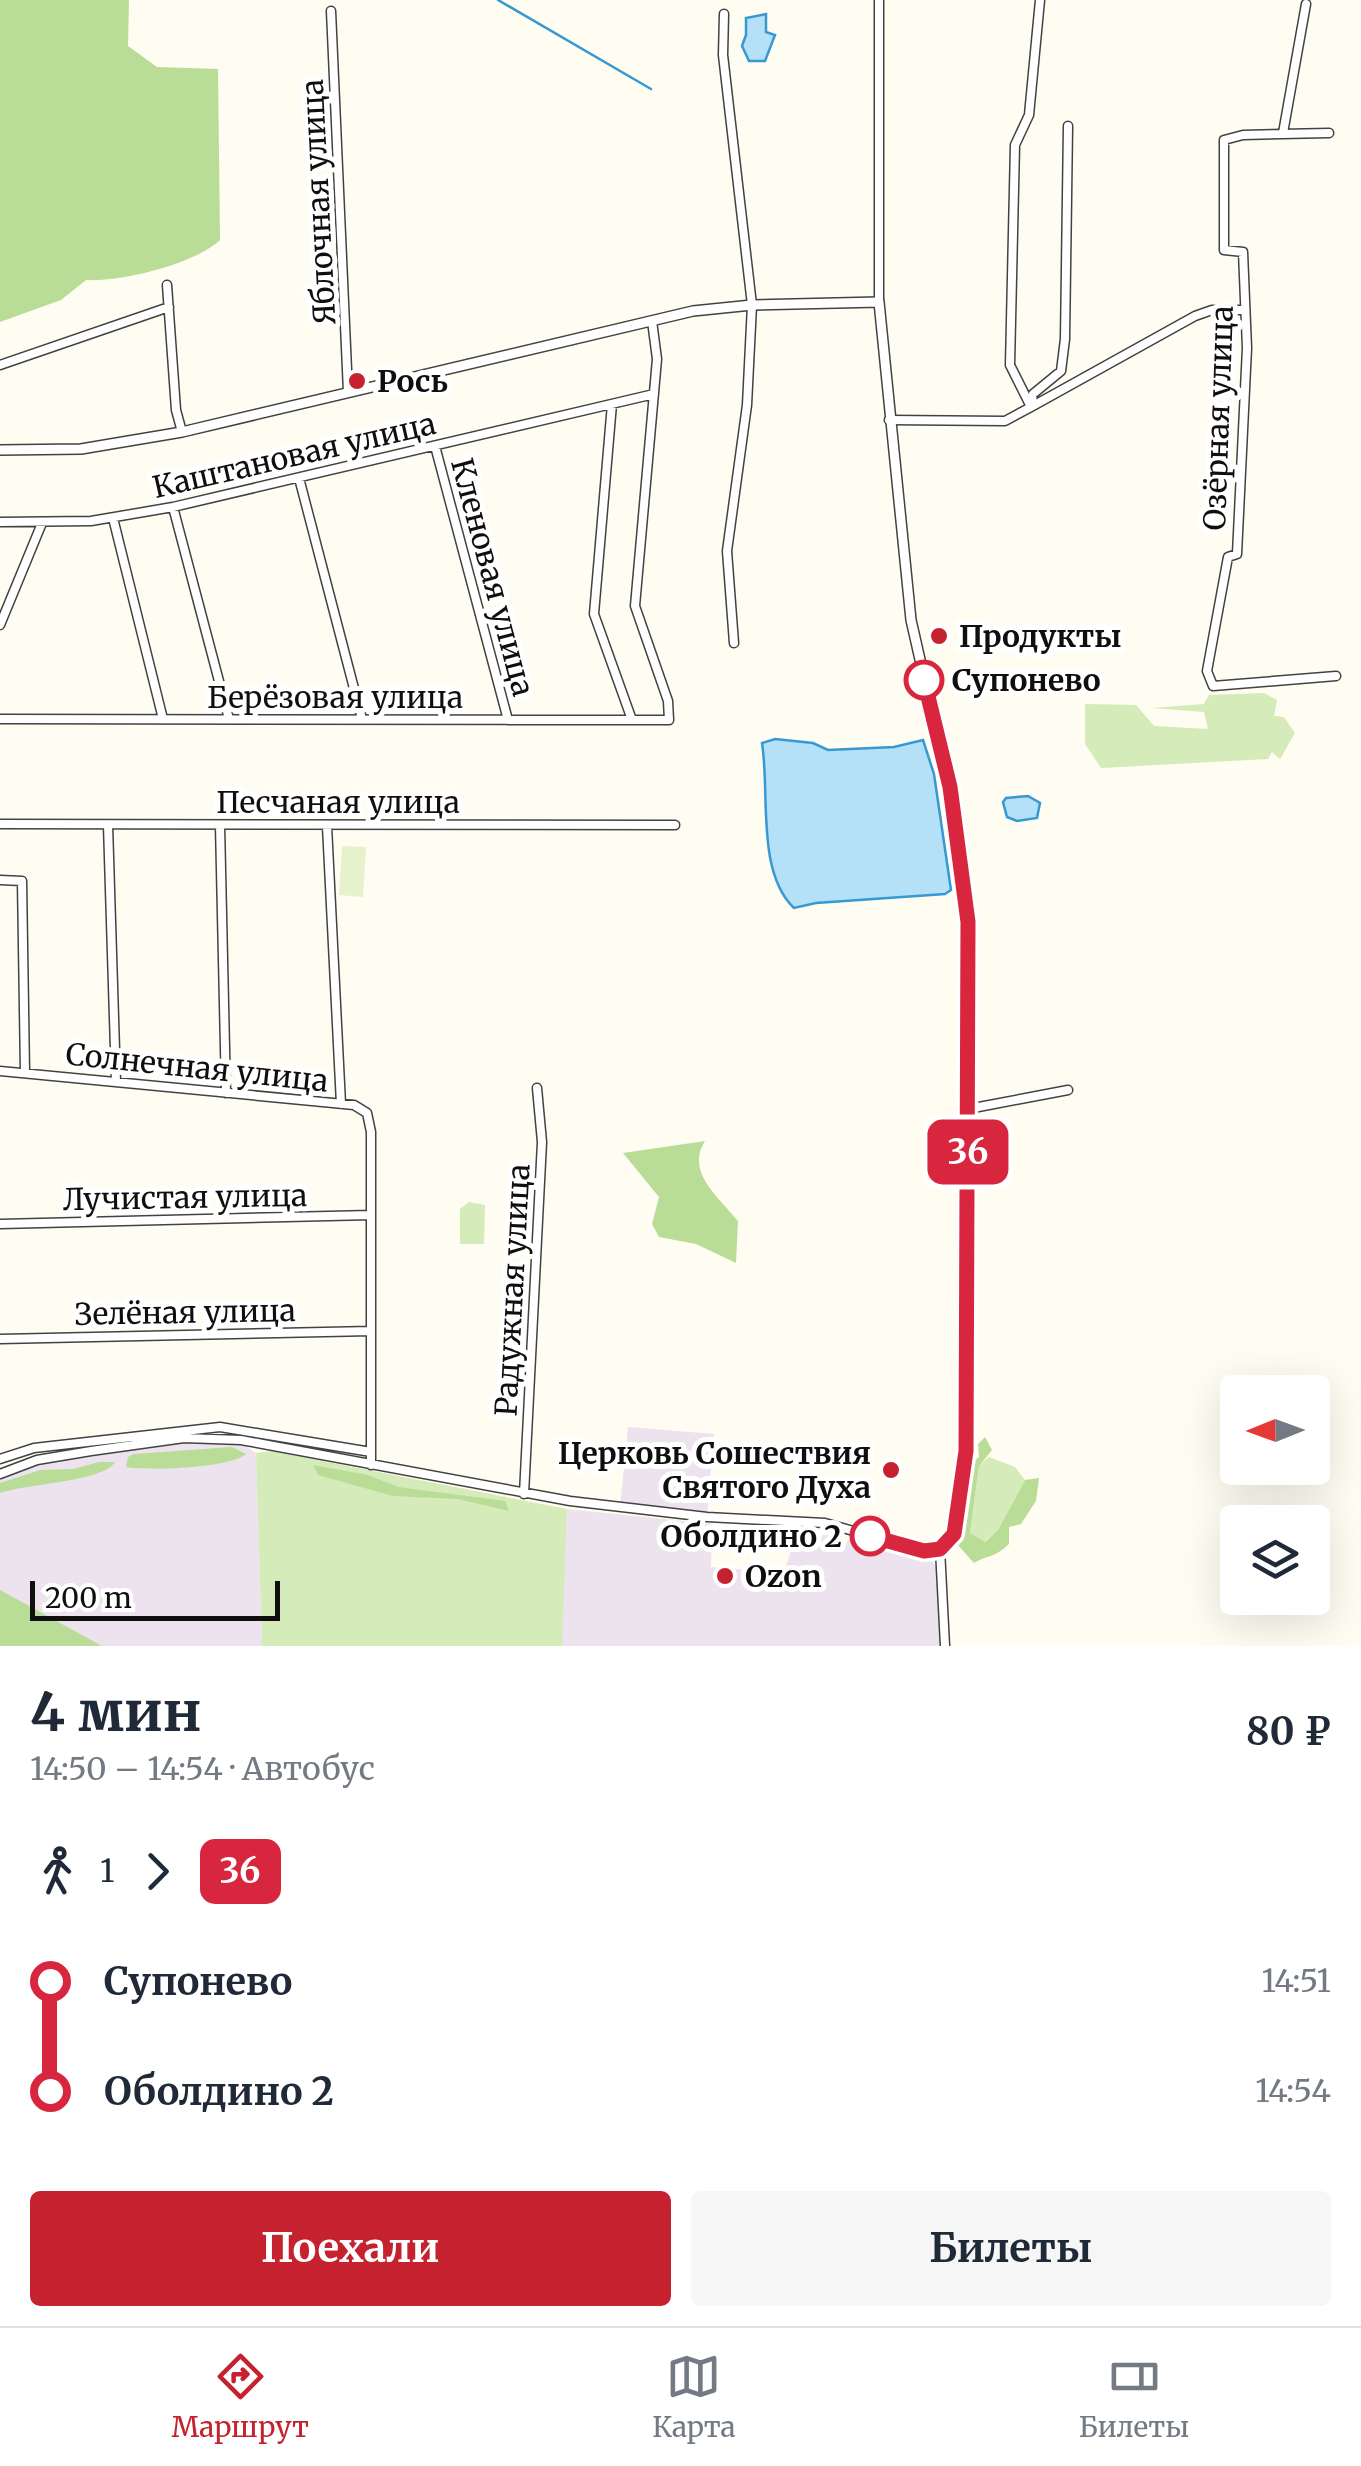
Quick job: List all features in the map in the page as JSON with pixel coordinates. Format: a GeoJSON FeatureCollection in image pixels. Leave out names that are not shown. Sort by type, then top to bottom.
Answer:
{"type":"FeatureCollection","features":[{"type":"Feature","properties":{"kind":"street"},"geometry":{"type":"LineString","coordinates":[[0,1474],[37,1460],[184,1438],[241,1440],[524,1494],[706,1517],[825,1522],[924,1551],[940,1549],[954,1534],[966,1451],[967,914],[950,787],[911,620],[890,420],[879,302],[880,0]]}},
{"type":"Feature","properties":{"kind":"street"},"geometry":{"type":"LineString","coordinates":[[1031,407],[1010,364],[1015,145],[1029,114],[1040,0]]}},
{"type":"Feature","properties":{"kind":"street"},"geometry":{"type":"LineString","coordinates":[[1283,133],[1306,4]]}},
{"type":"Feature","properties":{"kind":"street","name":"Яблочная улица"},"geometry":{"type":"LineString","coordinates":[[331,10],[348,392]]}},
{"type":"Feature","properties":{"kind":"street"},"geometry":{"type":"LineString","coordinates":[[724,14],[723,55],[752,305],[746,405],[728,551],[734,643]]}},
{"type":"Feature","properties":{"kind":"street"},"geometry":{"type":"LineString","coordinates":[[1031,407],[1032,394],[1061,372],[1068,126]]}},
{"type":"Feature","properties":{"kind":"street","name":"Озёрная улица"},"geometry":{"type":"LineString","coordinates":[[1329,132],[1243,135],[1224,140],[1224,250],[1243,252],[1247,348],[1237,554],[1228,557],[1207,672],[1212,686],[1336,676]]}},
{"type":"Feature","properties":{"kind":"street"},"geometry":{"type":"LineString","coordinates":[[167,285],[176,410],[182,432]]}},
{"type":"Feature","properties":{"kind":"street"},"geometry":{"type":"LineString","coordinates":[[0,450],[81,449],[182,432],[693,311],[752,305],[879,302]]}},
{"type":"Feature","properties":{"kind":"street"},"geometry":{"type":"LineString","coordinates":[[0,365],[168,307]]}},
{"type":"Feature","properties":{"kind":"street"},"geometry":{"type":"LineString","coordinates":[[890,420],[1005,420],[1196,316],[1212,310],[1245,310]]}},
{"type":"Feature","properties":{"kind":"street"},"geometry":{"type":"LineString","coordinates":[[652,321],[657,357],[654,394]]}},
{"type":"Feature","properties":{"kind":"street","name":"Каштановая улица"},"geometry":{"type":"LineString","coordinates":[[0,522],[112,518],[173,507],[654,394]]}},
{"type":"Feature","properties":{"kind":"street","name":"Берёзовая улица"},"geometry":{"type":"LineString","coordinates":[[0,718],[669,720],[668,701],[635,606],[654,394]]}},
{"type":"Feature","properties":{"kind":"street"},"geometry":{"type":"LineString","coordinates":[[612,404],[594,614],[632,720]]}},
{"type":"Feature","properties":{"kind":"street","name":"Кленовая улица"},"geometry":{"type":"LineString","coordinates":[[436,446],[508,720]]}},
{"type":"Feature","properties":{"kind":"street"},"geometry":{"type":"LineString","coordinates":[[299,478],[362,720]]}},
{"type":"Feature","properties":{"kind":"street"},"geometry":{"type":"LineString","coordinates":[[173,507],[228,719]]}},
{"type":"Feature","properties":{"kind":"street"},"geometry":{"type":"LineString","coordinates":[[112,518],[163,719]]}},
{"type":"Feature","properties":{"kind":"street"},"geometry":{"type":"LineString","coordinates":[[0,625],[42,522]]}},
{"type":"Feature","properties":{"kind":"street","name":"Песчаная улица"},"geometry":{"type":"LineString","coordinates":[[0,824],[675,826]]}},
{"type":"Feature","properties":{"kind":"street"},"geometry":{"type":"LineString","coordinates":[[108,825],[116,1082]]}},
{"type":"Feature","properties":{"kind":"street"},"geometry":{"type":"LineString","coordinates":[[220,825],[226,1092]]}},
{"type":"Feature","properties":{"kind":"street"},"geometry":{"type":"LineString","coordinates":[[327,826],[341,1104]]}},
{"type":"Feature","properties":{"kind":"street"},"geometry":{"type":"LineString","coordinates":[[0,880],[22,880],[25,1073]]}},
{"type":"Feature","properties":{"kind":"street","name":"Солнечная улица"},"geometry":{"type":"LineString","coordinates":[[0,1071],[354,1105],[367,1112],[371,1132],[371,1215]]}},
{"type":"Feature","properties":{"kind":"street","name":"Радужная улица"},"geometry":{"type":"LineString","coordinates":[[524,1494],[542,1142],[536,1088]]}},
{"type":"Feature","properties":{"kind":"street"},"geometry":{"type":"LineString","coordinates":[[968,1109],[1068,1090]]}},
{"type":"Feature","properties":{"kind":"street"},"geometry":{"type":"LineString","coordinates":[[370,1465],[371,1215]]}},
{"type":"Feature","properties":{"kind":"street","name":"Лучистая улица"},"geometry":{"type":"LineString","coordinates":[[0,1224],[371,1215]]}},
{"type":"Feature","properties":{"kind":"street","name":"Зелёная улица"},"geometry":{"type":"LineString","coordinates":[[0,1339],[370,1330]]}},
{"type":"Feature","properties":{"kind":"street"},"geometry":{"type":"LineString","coordinates":[[0,1459],[34,1448],[220,1427],[371,1452]]}},
{"type":"Feature","properties":{"kind":"street"},"geometry":{"type":"LineString","coordinates":[[940,1549],[945,1646]]}},
{"type":"Feature","properties":{"kind":"shaded area"},"geometry":{"type":"Polygon","coordinates":[[[628,1427],[714,1434],[707,1517],[620,1508],[628,1427]]]}},
{"type":"Feature","properties":{"kind":"shaded area"},"geometry":{"type":"Polygon","coordinates":[[[184,1443],[241,1443],[256,1453],[262,1646],[95,1646],[0,1596],[0,1477],[39,1463],[184,1443]]]}},
{"type":"Feature","properties":{"kind":"shaded area"},"geometry":{"type":"Polygon","coordinates":[[[567,1509],[712,1524],[711,1567],[784,1573],[797,1530],[822,1537],[825,1530],[838,1533],[836,1541],[846,1544],[850,1537],[928,1555],[938,1570],[941,1646],[560,1646],[567,1509]]]}},
{"type":"Feature","properties":{"kind":"green space"},"geometry":{"type":"Polygon","coordinates":[[[0,0],[129,0],[128,46],[157,67],[218,69],[220,240],[193,257],[157,270],[86,280],[61,300],[0,322],[0,0]]]}},
{"type":"Feature","properties":{"kind":"green space"},"geometry":{"type":"Polygon","coordinates":[[[222,468],[226,487],[192,495],[188,476],[222,468]]]}},
{"type":"Feature","properties":{"kind":"green space"},"geometry":{"type":"Polygon","coordinates":[[[1264,693],[1277,700],[1274,716],[1284,717],[1295,733],[1280,759],[1272,752],[1268,759],[1101,768],[1085,744],[1085,704],[1136,705],[1154,726],[1208,729],[1204,712],[1151,708],[1204,704],[1209,695],[1264,693]]]}},
{"type":"Feature","properties":{"kind":"green space"},"geometry":{"type":"Polygon","coordinates":[[[342,846],[366,847],[363,897],[339,895],[342,846]]]}},
{"type":"Feature","properties":{"kind":"green space"},"geometry":{"type":"Polygon","coordinates":[[[705,1141],[699,1163],[702,1174],[738,1221],[736,1263],[696,1244],[659,1237],[652,1224],[659,1197],[623,1153],[705,1141]]]}},
{"type":"Feature","properties":{"kind":"green space"},"geometry":{"type":"Polygon","coordinates":[[[469,1202],[485,1205],[484,1244],[460,1244],[460,1209],[469,1202]]]}},
{"type":"Feature","properties":{"kind":"green space"},"geometry":{"type":"Polygon","coordinates":[[[985,1437],[992,1450],[979,1466],[970,1533],[985,1542],[998,1530],[1025,1480],[1039,1478],[1036,1501],[1021,1524],[1009,1527],[1009,1544],[974,1563],[957,1544],[962,1526],[960,1516],[969,1491],[970,1464],[979,1457],[978,1444],[985,1437]]]}},
{"type":"Feature","properties":{"kind":"green space"},"geometry":{"type":"Polygon","coordinates":[[[232,1447],[246,1454],[207,1465],[126,1467],[128,1457],[134,1454],[232,1447]]]}},
{"type":"Feature","properties":{"kind":"green space"},"geometry":{"type":"Polygon","coordinates":[[[271,1451],[567,1509],[562,1646],[262,1646],[256,1453],[271,1451]]]}},
{"type":"Feature","properties":{"kind":"green space"},"geometry":{"type":"Polygon","coordinates":[[[989,1457],[1015,1467],[1025,1480],[998,1530],[984,1542],[970,1533],[979,1465],[989,1457]]]}},
{"type":"Feature","properties":{"kind":"green space"},"geometry":{"type":"Polygon","coordinates":[[[115,1462],[95,1474],[0,1493],[0,1483],[40,1470],[73,1469],[115,1462]]]}},
{"type":"Feature","properties":{"kind":"green space"},"geometry":{"type":"Polygon","coordinates":[[[313,1465],[368,1475],[398,1487],[505,1501],[509,1511],[458,1499],[393,1496],[318,1475],[313,1465]]]}},
{"type":"Feature","properties":{"kind":"green space"},"geometry":{"type":"Polygon","coordinates":[[[0,1590],[102,1646],[0,1646],[0,1590]]]}},
{"type":"Feature","properties":{"kind":"water"},"geometry":{"type":"Polygon","coordinates":[[[766,14],[766,32],[775,35],[765,61],[749,61],[742,46],[746,18],[766,14]]]}},
{"type":"Feature","properties":{"kind":"water"},"geometry":{"type":"Polygon","coordinates":[[[775,739],[813,743],[828,750],[894,747],[923,740],[934,774],[951,890],[945,894],[794,908],[782,893],[769,853],[762,743],[775,739]]]}},
{"type":"Feature","properties":{"kind":"water"},"geometry":{"type":"Polygon","coordinates":[[[1028,796],[1040,803],[1037,818],[1017,821],[1007,817],[1003,802],[1006,798],[1028,796]]]}},
{"type":"Feature","properties":{"kind":"waterway"},"geometry":{"type":"LineString","coordinates":[[498,0],[651,89]]}},
{"type":"Feature","properties":{"kind":"bus line","name":"36"},"geometry":{"type":"LineString","coordinates":[[870,1536],[924,1551],[940,1549],[954,1534],[966,1451],[968,922],[950,787],[924,680]]}},
{"type":"Feature","properties":{"kind":"place","name":"Рось"},"geometry":{"type":"Point","coordinates":[357,381]}},
{"type":"Feature","properties":{"kind":"place","name":"Продукты"},"geometry":{"type":"Point","coordinates":[939,636]}},
{"type":"Feature","properties":{"kind":"place","name":"Супонево"},"geometry":{"type":"Point","coordinates":[924,680]}},
{"type":"Feature","properties":{"kind":"place","name":"Церковь Сошествия Святого Духа"},"geometry":{"type":"Point","coordinates":[891,1470]}},
{"type":"Feature","properties":{"kind":"place","name":"Оболдино 2"},"geometry":{"type":"Point","coordinates":[870,1536]}},
{"type":"Feature","properties":{"kind":"place","name":"Ozon"},"geometry":{"type":"Point","coordinates":[725,1576]}}]}
